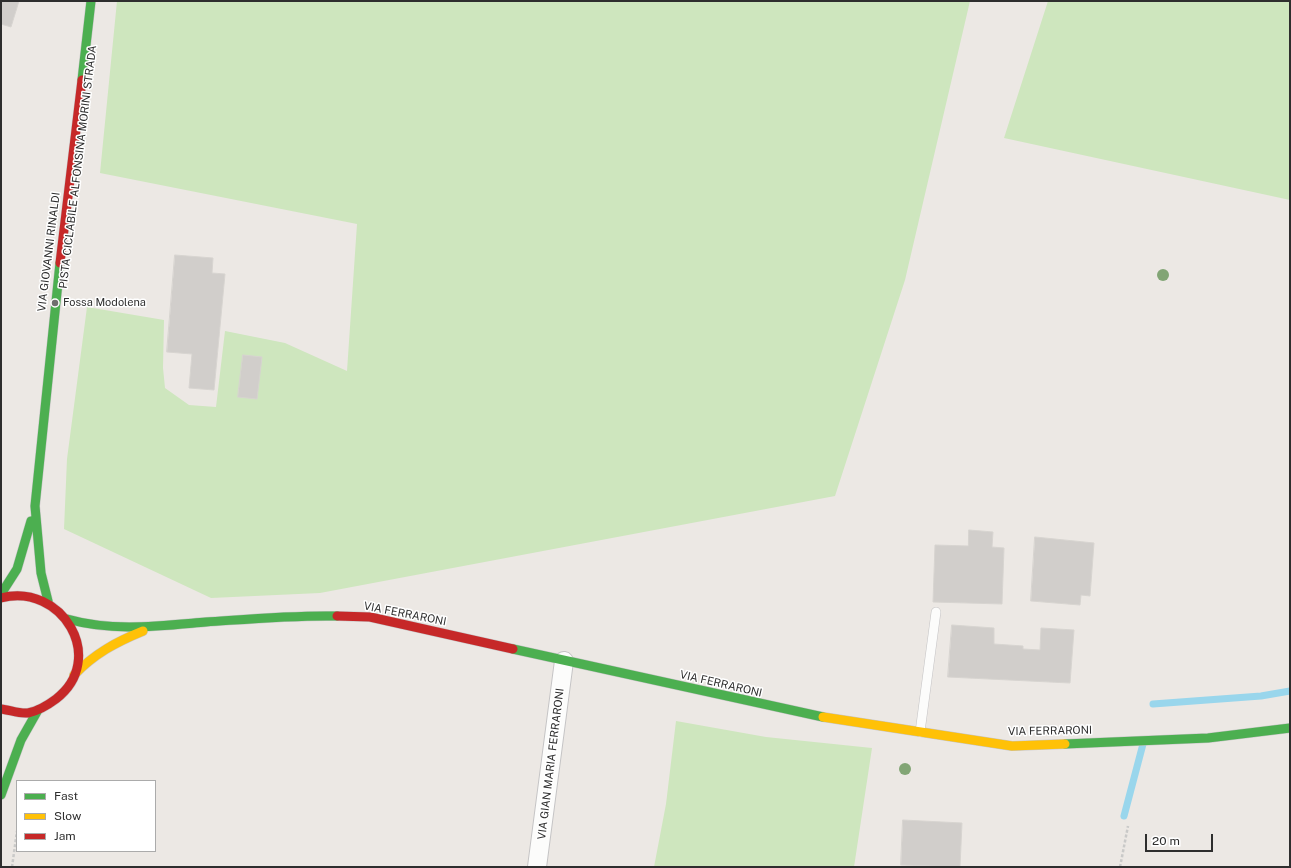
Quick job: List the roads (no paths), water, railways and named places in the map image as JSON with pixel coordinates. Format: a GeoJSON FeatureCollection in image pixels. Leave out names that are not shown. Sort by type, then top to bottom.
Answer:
{"type":"FeatureCollection","features":[{"type":"Feature","properties":{"kind":"main road","name":"VIA GIOVANNI RINALDI"},"geometry":{"type":"LineString","coordinates":[[1,594],[10,584],[20,562],[35,506],[55,303],[91,1]]}},
{"type":"Feature","properties":{"kind":"main road","name":"VIA GIOVANNI RINALDI"},"geometry":{"type":"LineString","coordinates":[[35,506],[41,573],[48,601]]}},
{"type":"Feature","properties":{"kind":"main road"},"geometry":{"type":"LineString","coordinates":[[1,598],[11,595],[48,601],[64,613],[74,630],[79,648],[77,668],[74,675],[69,686],[56,700],[38,710],[26,713],[1,709]]}},
{"type":"Feature","properties":{"kind":"main road","name":"VIA FERRARONI"},"geometry":{"type":"LineString","coordinates":[[67,619],[104,627],[151,627],[293,614],[370,618],[804,714],[1012,746],[1208,738],[1259,733],[1290,728]]}},
{"type":"Feature","properties":{"kind":"main road","name":"VIA FERRARONI"},"geometry":{"type":"LineString","coordinates":[[74,675],[90,658],[107,647],[151,627]]}},
{"type":"Feature","properties":{"kind":"main road"},"geometry":{"type":"LineString","coordinates":[[1,795],[11,762],[30,721],[38,710]]}},
{"type":"Feature","properties":{"kind":"street","name":"VIA GIAN MARIA FERRARONI"},"geometry":{"type":"LineString","coordinates":[[537,867],[564,661]]}},
{"type":"Feature","properties":{"kind":"lane"},"geometry":{"type":"LineString","coordinates":[[920,732],[936,612]]}},
{"type":"Feature","properties":{"kind":"waterway"},"geometry":{"type":"LineString","coordinates":[[1153,704],[1261,696],[1290,691]]}},
{"type":"Feature","properties":{"kind":"waterway"},"geometry":{"type":"LineString","coordinates":[[1124,816],[1143,744]]}},
{"type":"Feature","properties":{"kind":"place","name":"Fossa Modolena"},"geometry":{"type":"Point","coordinates":[55,303]}}]}
